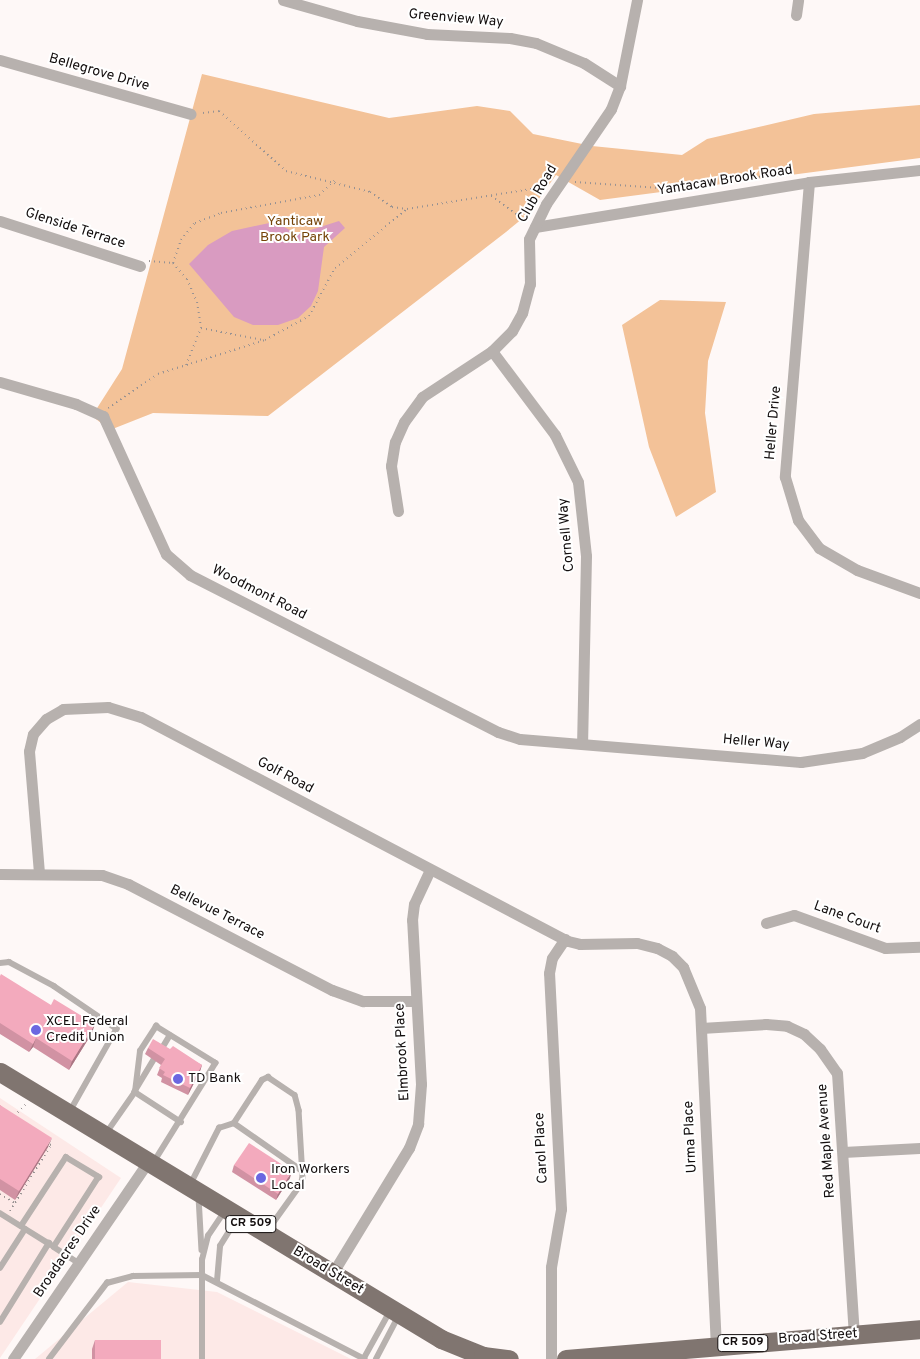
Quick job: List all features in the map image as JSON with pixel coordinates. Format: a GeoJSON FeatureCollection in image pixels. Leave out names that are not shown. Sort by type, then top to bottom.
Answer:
{"type":"FeatureCollection","features":[{"type":"Feature","properties":{"kind":"main road","name":"Broad Street"},"geometry":{"type":"LineString","coordinates":[[0,1072],[149,1164],[441,1339],[483,1356],[509,1359]]}},
{"type":"Feature","properties":{"kind":"main road","name":"Broad Street"},"geometry":{"type":"LineString","coordinates":[[566,1359],[716,1345],[920,1330]]}},
{"type":"Feature","properties":{"kind":"street","name":"Greenview Way"},"geometry":{"type":"LineString","coordinates":[[283,0],[357,21],[427,34],[510,38],[536,43],[584,63],[620,86]]}},
{"type":"Feature","properties":{"kind":"street","name":"Club Road"},"geometry":{"type":"LineString","coordinates":[[398,510],[391,466],[395,442],[404,422],[422,397],[492,351],[512,331],[522,313],[530,284],[529,239],[559,184],[611,109],[620,86],[637,0]]}},
{"type":"Feature","properties":{"kind":"street"},"geometry":{"type":"LineString","coordinates":[[796,15],[798,0]]}},
{"type":"Feature","properties":{"kind":"street","name":"Bellegrove Drive"},"geometry":{"type":"LineString","coordinates":[[0,60],[191,114]]}},
{"type":"Feature","properties":{"kind":"street","name":"Yantacaw Brook Road"},"geometry":{"type":"LineString","coordinates":[[535,227],[809,182],[920,170]]}},
{"type":"Feature","properties":{"kind":"street","name":"Heller Drive"},"geometry":{"type":"LineString","coordinates":[[809,182],[785,477],[798,520],[819,548],[857,570],[920,593]]}},
{"type":"Feature","properties":{"kind":"street","name":"Glenside Terrace"},"geometry":{"type":"LineString","coordinates":[[0,221],[140,266]]}},
{"type":"Feature","properties":{"kind":"street","name":"Cornell Way"},"geometry":{"type":"LineString","coordinates":[[492,351],[555,435],[578,482],[586,556],[582,743]]}},
{"type":"Feature","properties":{"kind":"street"},"geometry":{"type":"LineString","coordinates":[[0,382],[100,413]]}},
{"type":"Feature","properties":{"kind":"street","name":"Woodmont Road"},"geometry":{"type":"LineString","coordinates":[[100,413],[166,554],[190,574],[498,732],[520,738],[582,743]]}},
{"type":"Feature","properties":{"kind":"street","name":"Golf Road"},"geometry":{"type":"LineString","coordinates":[[40,873],[30,744],[46,719],[63,709],[86,705],[120,709],[141,717],[565,939],[580,944],[637,943],[655,947]]}},
{"type":"Feature","properties":{"kind":"street","name":"Heller Way"},"geometry":{"type":"LineString","coordinates":[[582,743],[785,761],[821,761],[881,746],[920,724]]}},
{"type":"Feature","properties":{"kind":"street","name":"Elmbrook Place"},"geometry":{"type":"LineString","coordinates":[[332,1274],[409,1148],[418,1124],[421,1084],[412,920],[414,904],[430,869]]}},
{"type":"Feature","properties":{"kind":"street","name":"Bellevue Terrace"},"geometry":{"type":"LineString","coordinates":[[0,874],[102,875],[128,884],[332,990],[363,1000],[416,1001]]}},
{"type":"Feature","properties":{"kind":"street","name":"Lane Court"},"geometry":{"type":"LineString","coordinates":[[766,923],[794,915],[885,948],[920,947]]}},
{"type":"Feature","properties":{"kind":"street","name":"Carol Place"},"geometry":{"type":"LineString","coordinates":[[551,1359],[552,1267],[561,1209],[549,973],[552,958],[565,939]]}},
{"type":"Feature","properties":{"kind":"street","name":"Urma Place"},"geometry":{"type":"LineString","coordinates":[[655,947],[672,956],[683,967],[700,1008],[716,1345]]}},
{"type":"Feature","properties":{"kind":"street","name":"Red Maple Avenue"},"geometry":{"type":"LineString","coordinates":[[701,1028],[766,1024],[787,1026],[804,1034],[831,1060],[837,1073],[854,1334]]}},
{"type":"Feature","properties":{"kind":"street"},"geometry":{"type":"LineString","coordinates":[[843,1152],[920,1148]]}},
{"type":"Feature","properties":{"kind":"street","name":"Broadacres Drive"},"geometry":{"type":"LineString","coordinates":[[13,1359],[149,1164]]}},
{"type":"Feature","properties":{"kind":"lane"},"geometry":{"type":"LineString","coordinates":[[0,963],[9,962],[54,986],[117,1029],[69,1114]]}},
{"type":"Feature","properties":{"kind":"lane"},"geometry":{"type":"LineString","coordinates":[[135,1092],[140,1051],[156,1026],[216,1063],[181,1122],[149,1164]]}},
{"type":"Feature","properties":{"kind":"lane"},"geometry":{"type":"LineString","coordinates":[[160,1051],[170,1035]]}},
{"type":"Feature","properties":{"kind":"lane"},"geometry":{"type":"LineString","coordinates":[[104,1136],[135,1092],[154,1060]]}},
{"type":"Feature","properties":{"kind":"lane"},"geometry":{"type":"LineString","coordinates":[[202,1359],[202,1260],[193,1190],[219,1128],[234,1123],[262,1080],[268,1077],[295,1095],[299,1110],[301,1185],[266,1233]]}},
{"type":"Feature","properties":{"kind":"lane"},"geometry":{"type":"LineString","coordinates":[[135,1092],[181,1122]]}},
{"type":"Feature","properties":{"kind":"lane"},"geometry":{"type":"LineString","coordinates":[[234,1123],[301,1170]]}},
{"type":"Feature","properties":{"kind":"lane"},"geometry":{"type":"LineString","coordinates":[[0,1268],[66,1158],[99,1177],[0,1322]]}},
{"type":"Feature","properties":{"kind":"lane"},"geometry":{"type":"LineString","coordinates":[[0,1213],[79,1263]]}},
{"type":"Feature","properties":{"kind":"lane"},"geometry":{"type":"LineString","coordinates":[[202,1260],[208,1236],[232,1213]]}},
{"type":"Feature","properties":{"kind":"lane"},"geometry":{"type":"LineString","coordinates":[[217,1281],[220,1246],[232,1213]]}},
{"type":"Feature","properties":{"kind":"lane"},"geometry":{"type":"LineString","coordinates":[[49,1359],[94,1296],[107,1283],[133,1276],[202,1275],[217,1281],[364,1359],[395,1311]]}},
{"type":"Feature","properties":{"kind":"lane"},"geometry":{"type":"LineString","coordinates":[[376,1359],[395,1311]]}},
{"type":"Feature","properties":{"kind":"path"},"geometry":{"type":"LineString","coordinates":[[191,114],[219,111],[286,171],[334,181],[370,192],[383,204],[406,209],[573,182],[660,188],[789,173]]}},
{"type":"Feature","properties":{"kind":"path"},"geometry":{"type":"LineString","coordinates":[[173,263],[181,240],[195,223],[221,213],[319,195],[334,181]]}},
{"type":"Feature","properties":{"kind":"path"},"geometry":{"type":"LineString","coordinates":[[491,196],[535,227]]}},
{"type":"Feature","properties":{"kind":"path"},"geometry":{"type":"LineString","coordinates":[[100,413],[158,374],[265,340],[309,316],[335,268],[406,209]]}},
{"type":"Feature","properties":{"kind":"path"},"geometry":{"type":"LineString","coordinates":[[140,266],[146,261],[159,260],[173,263],[187,279],[197,302],[201,328],[186,365]]}},
{"type":"Feature","properties":{"kind":"path"},"geometry":{"type":"LineString","coordinates":[[201,328],[265,340]]}},
{"type":"Feature","properties":{"kind":"path"},"geometry":{"type":"LineString","coordinates":[[10,1120],[27,1103]]}},
{"type":"Feature","properties":{"kind":"path"},"geometry":{"type":"LineString","coordinates":[[0,1194],[15,1203],[51,1145],[43,1140]]}},
{"type":"Feature","properties":{"kind":"shaded area"},"geometry":{"type":"Polygon","coordinates":[[[339,221],[345,228],[324,247],[318,291],[311,306],[298,318],[278,325],[253,325],[234,317],[189,264],[208,245],[232,231],[274,222],[298,234],[339,221]]]}},
{"type":"Feature","properties":{"kind":"shaded area"},"geometry":{"type":"Polygon","coordinates":[[[0,1098],[121,1178],[0,1358],[0,1098]]]}},
{"type":"Feature","properties":{"kind":"shaded area"},"geometry":{"type":"Polygon","coordinates":[[[128,1282],[217,1292],[351,1359],[35,1359],[128,1282]]]}},
{"type":"Feature","properties":{"kind":"green space","name":"Yanticaw Brook Park"},"geometry":{"type":"Polygon","coordinates":[[[202,74],[389,118],[477,106],[510,111],[533,134],[592,146],[682,155],[707,139],[814,114],[920,105],[920,158],[600,200],[556,175],[528,214],[268,416],[153,413],[110,430],[92,416],[122,369],[202,74]]]}},
{"type":"Feature","properties":{"kind":"green space"},"geometry":{"type":"Polygon","coordinates":[[[660,300],[726,302],[708,361],[705,413],[716,492],[676,517],[649,447],[622,325],[660,300]]]}},
{"type":"Feature","properties":{"kind":"building"},"geometry":{"type":"Polygon","coordinates":[[[1,974],[51,1005],[54,999],[95,1024],[72,1061],[36,1038],[33,1044],[0,1023],[1,974]]]}},
{"type":"Feature","properties":{"kind":"building"},"geometry":{"type":"Polygon","coordinates":[[[153,1039],[170,1049],[173,1046],[202,1065],[190,1088],[163,1075],[165,1072],[159,1068],[165,1059],[148,1048],[153,1039]]]}},
{"type":"Feature","properties":{"kind":"building"},"geometry":{"type":"Polygon","coordinates":[[[0,1105],[52,1138],[19,1191],[0,1179],[0,1105]]]}},
{"type":"Feature","properties":{"kind":"building"},"geometry":{"type":"Polygon","coordinates":[[[249,1143],[292,1171],[278,1194],[234,1165],[249,1143]]]}},
{"type":"Feature","properties":{"kind":"building"},"geometry":{"type":"Polygon","coordinates":[[[95,1340],[161,1340],[161,1359],[95,1359],[95,1340]]]}},
{"type":"Feature","properties":{"kind":"place","name":"XCEL Federal Credit Union"},"geometry":{"type":"Point","coordinates":[36,1030]}},
{"type":"Feature","properties":{"kind":"place","name":"TD Bank"},"geometry":{"type":"Point","coordinates":[178,1079]}},
{"type":"Feature","properties":{"kind":"place","name":"Iron Workers Local"},"geometry":{"type":"Point","coordinates":[261,1178]}}]}
